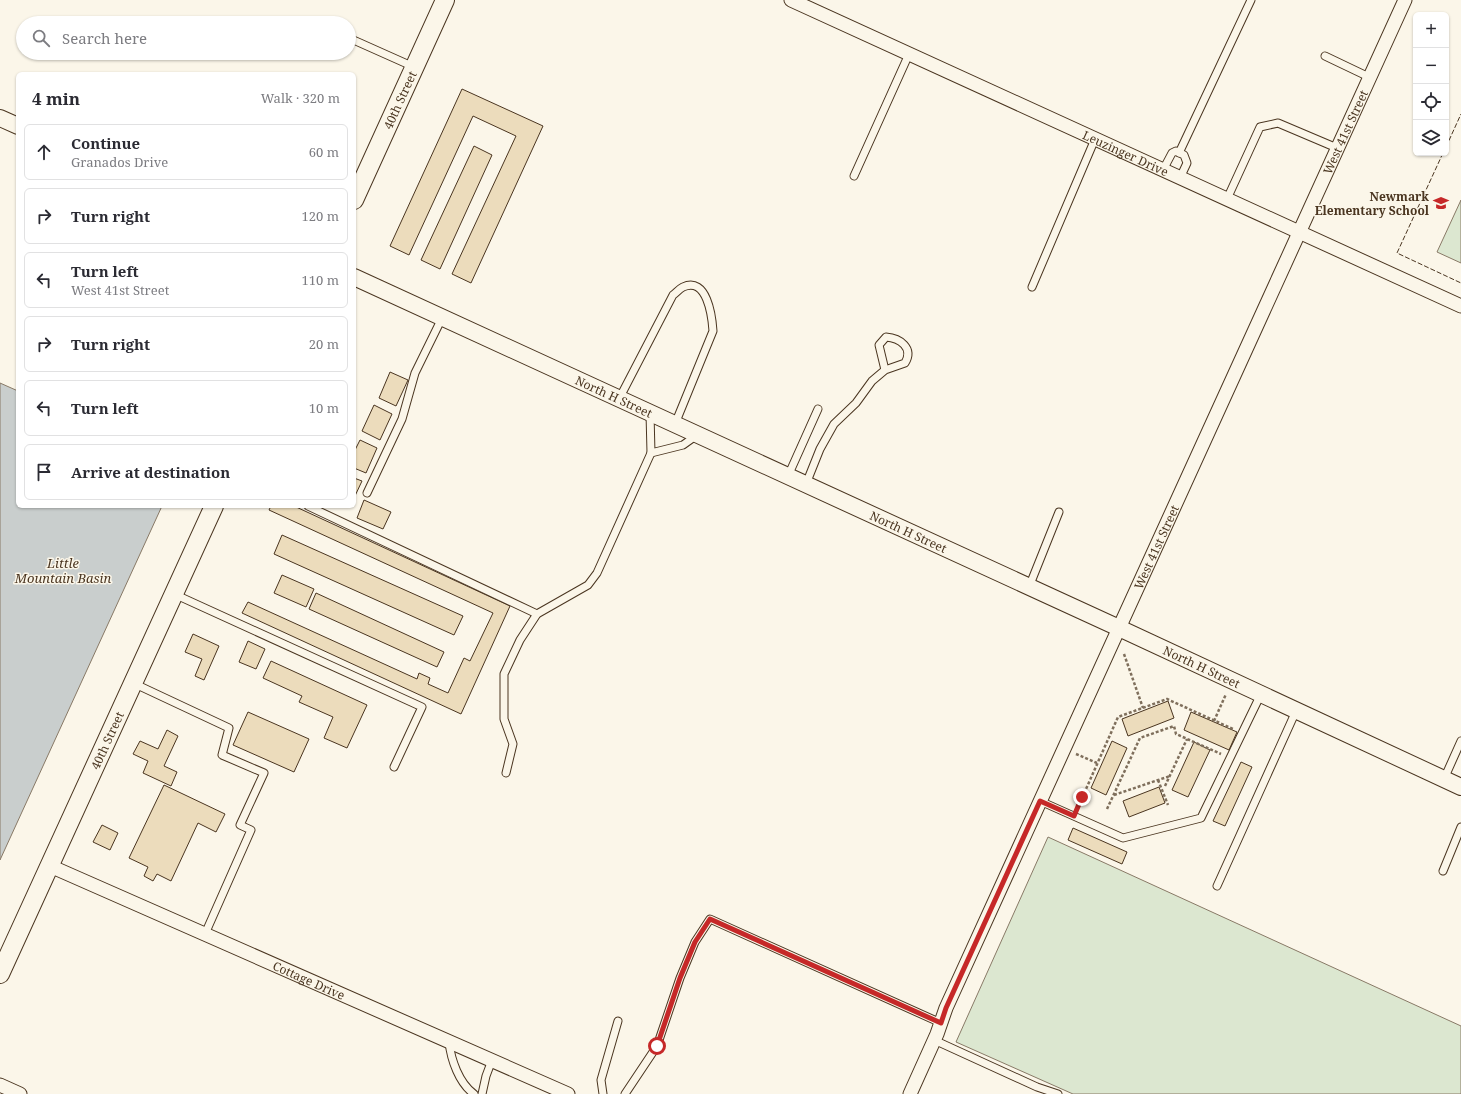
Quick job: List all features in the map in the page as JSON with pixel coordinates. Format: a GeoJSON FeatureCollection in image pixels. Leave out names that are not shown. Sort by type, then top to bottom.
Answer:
{"type":"FeatureCollection","features":[{"type":"Feature","properties":{"kind":"main road","name":"40th Street"},"geometry":{"type":"LineString","coordinates":[[356,196],[445,0]]}},
{"type":"Feature","properties":{"kind":"main road","name":"40th Street"},"geometry":{"type":"LineString","coordinates":[[0,974],[213,508]]}},
{"type":"Feature","properties":{"kind":"street","name":"Leuzinger Drive"},"geometry":{"type":"LineString","coordinates":[[791,0],[1461,306]]}},
{"type":"Feature","properties":{"kind":"street","name":"West 41st Street"},"geometry":{"type":"LineString","coordinates":[[910,1094],[934,1040],[946,1008],[1298,232],[1405,0]]}},
{"type":"Feature","properties":{"kind":"street"},"geometry":{"type":"LineString","coordinates":[[0,118],[16,125]]}},
{"type":"Feature","properties":{"kind":"street","name":"North H Street"},"geometry":{"type":"LineString","coordinates":[[356,278],[1119,628],[1461,787]]}},
{"type":"Feature","properties":{"kind":"street","name":"Cottage Drive"},"geometry":{"type":"LineString","coordinates":[[50,866],[568,1094]]}},
{"type":"Feature","properties":{"kind":"street"},"geometry":{"type":"LineString","coordinates":[[0,1085],[20,1094]]}},
{"type":"Feature","properties":{"kind":"lane"},"geometry":{"type":"LineString","coordinates":[[1179,153],[1251,0]]}},
{"type":"Feature","properties":{"kind":"lane"},"geometry":{"type":"LineString","coordinates":[[356,41],[414,67]]}},
{"type":"Feature","properties":{"kind":"lane"},"geometry":{"type":"LineString","coordinates":[[854,176],[909,54]]}},
{"type":"Feature","properties":{"kind":"lane"},"geometry":{"type":"LineString","coordinates":[[1324,56],[1370,77]]}},
{"type":"Feature","properties":{"kind":"lane"},"geometry":{"type":"LineString","coordinates":[[1227,199],[1260,126],[1278,123],[1337,148]]}},
{"type":"Feature","properties":{"kind":"lane"},"geometry":{"type":"LineString","coordinates":[[1032,287],[1095,139]]}},
{"type":"Feature","properties":{"kind":"lane"},"geometry":{"type":"LineString","coordinates":[[1163,170],[1174,151],[1184,155],[1187,160],[1180,178]]}},
{"type":"Feature","properties":{"kind":"lane"},"geometry":{"type":"LineString","coordinates":[[619,399],[673,295],[682,287],[691,285],[699,289],[705,295],[710,305],[713,331],[708,347],[675,424]]}},
{"type":"Feature","properties":{"kind":"lane"},"geometry":{"type":"LineString","coordinates":[[368,493],[402,419],[415,373],[442,318]]}},
{"type":"Feature","properties":{"kind":"lane"},"geometry":{"type":"LineString","coordinates":[[806,484],[820,449],[834,424],[856,403],[872,381],[885,370],[901,365],[908,359],[908,350],[906,345],[895,338],[886,337],[879,345],[885,370]]}},
{"type":"Feature","properties":{"kind":"lane"},"geometry":{"type":"LineString","coordinates":[[788,476],[818,409]]}},
{"type":"Feature","properties":{"kind":"lane"},"geometry":{"type":"LineString","coordinates":[[506,773],[512,744],[504,719],[504,674],[520,640],[537,614],[588,585],[598,573],[651,453],[650,413]]}},
{"type":"Feature","properties":{"kind":"lane"},"geometry":{"type":"LineString","coordinates":[[651,453],[682,445],[697,434]]}},
{"type":"Feature","properties":{"kind":"lane"},"geometry":{"type":"LineString","coordinates":[[312,508],[537,614]]}},
{"type":"Feature","properties":{"kind":"lane"},"geometry":{"type":"LineString","coordinates":[[1029,587],[1059,512]]}},
{"type":"Feature","properties":{"kind":"lane"},"geometry":{"type":"LineString","coordinates":[[174,594],[422,707],[394,767]]}},
{"type":"Feature","properties":{"kind":"lane"},"geometry":{"type":"LineString","coordinates":[[133,683],[229,728],[222,755],[264,773],[240,825],[251,830],[205,934]]}},
{"type":"Feature","properties":{"kind":"lane"},"geometry":{"type":"LineString","coordinates":[[1040,801],[1123,838],[1201,818],[1261,694]]}},
{"type":"Feature","properties":{"kind":"lane"},"geometry":{"type":"LineString","coordinates":[[1217,886],[1296,711]]}},
{"type":"Feature","properties":{"kind":"lane"},"geometry":{"type":"LineString","coordinates":[[1444,779],[1461,742]]}},
{"type":"Feature","properties":{"kind":"lane"},"geometry":{"type":"LineString","coordinates":[[1443,871],[1461,827]]}},
{"type":"Feature","properties":{"kind":"lane"},"geometry":{"type":"LineString","coordinates":[[625,1094],[657,1046],[680,978],[695,942],[710,919],[941,1023]]}},
{"type":"Feature","properties":{"kind":"lane"},"geometry":{"type":"LineString","coordinates":[[603,1094],[601,1080],[618,1021]]}},
{"type":"Feature","properties":{"kind":"lane"},"geometry":{"type":"LineString","coordinates":[[934,1040],[1037,1087],[1058,1094]]}},
{"type":"Feature","properties":{"kind":"lane"},"geometry":{"type":"LineString","coordinates":[[449,1042],[450,1054],[459,1075],[468,1090],[474,1094]]}},
{"type":"Feature","properties":{"kind":"lane"},"geometry":{"type":"LineString","coordinates":[[482,1094],[486,1076],[492,1060]]}},
{"type":"Feature","properties":{"kind":"path"},"geometry":{"type":"LineString","coordinates":[[1124,654],[1142,708]]}},
{"type":"Feature","properties":{"kind":"path"},"geometry":{"type":"LineString","coordinates":[[1214,721],[1226,694]]}},
{"type":"Feature","properties":{"kind":"path"},"geometry":{"type":"LineString","coordinates":[[1074,816],[1118,717],[1167,699],[1242,734]]}},
{"type":"Feature","properties":{"kind":"path"},"geometry":{"type":"LineString","coordinates":[[1108,809],[1140,738],[1174,726],[1176,734],[1230,758]]}},
{"type":"Feature","properties":{"kind":"path"},"geometry":{"type":"LineString","coordinates":[[1165,786],[1187,739]]}},
{"type":"Feature","properties":{"kind":"path"},"geometry":{"type":"LineString","coordinates":[[1075,753],[1097,763]]}},
{"type":"Feature","properties":{"kind":"path"},"geometry":{"type":"LineString","coordinates":[[1114,795],[1170,776]]}},
{"type":"Feature","properties":{"kind":"path"},"geometry":{"type":"LineString","coordinates":[[1158,780],[1168,805]]}},
{"type":"Feature","properties":{"kind":"green space"},"geometry":{"type":"Polygon","coordinates":[[[1461,200],[1461,263],[1437,252],[1461,200]]]}},
{"type":"Feature","properties":{"kind":"green space"},"geometry":{"type":"Polygon","coordinates":[[[1048,837],[1461,1026],[1461,1094],[1073,1094],[956,1042],[1048,837]]]}},
{"type":"Feature","properties":{"kind":"water","name":"Little Mountain Basin"},"geometry":{"type":"Polygon","coordinates":[[[0,383],[16,390],[16,508],[161,508],[0,860],[0,383]]]}},
{"type":"Feature","properties":{"kind":"building"},"geometry":{"type":"Polygon","coordinates":[[[462,89],[543,126],[471,283],[452,274],[516,136],[473,116],[409,255],[390,246],[462,89]]]}},
{"type":"Feature","properties":{"kind":"building"},"geometry":{"type":"Polygon","coordinates":[[[474,146],[492,155],[440,269],[421,260],[474,146]]]}},
{"type":"Feature","properties":{"kind":"building"},"geometry":{"type":"Polygon","coordinates":[[[390,372],[408,380],[396,406],[379,398],[390,372]]]}},
{"type":"Feature","properties":{"kind":"building"},"geometry":{"type":"Polygon","coordinates":[[[374,405],[392,414],[380,440],[362,431],[374,405]]]}},
{"type":"Feature","properties":{"kind":"building"},"geometry":{"type":"Polygon","coordinates":[[[360,440],[377,448],[366,473],[356,469],[356,448],[360,440]]]}},
{"type":"Feature","properties":{"kind":"building"},"geometry":{"type":"Polygon","coordinates":[[[356,479],[362,481],[356,494],[356,479]]]}},
{"type":"Feature","properties":{"kind":"building"},"geometry":{"type":"Polygon","coordinates":[[[364,500],[391,512],[383,529],[357,518],[364,500]]]}},
{"type":"Feature","properties":{"kind":"building"},"geometry":{"type":"Polygon","coordinates":[[[270,508],[298,508],[510,606],[461,714],[242,613],[248,602],[417,679],[419,673],[430,678],[428,684],[448,693],[464,658],[470,661],[493,613],[269,510],[270,508]]]}},
{"type":"Feature","properties":{"kind":"building"},"geometry":{"type":"Polygon","coordinates":[[[282,535],[463,616],[454,635],[274,554],[282,535]]]}},
{"type":"Feature","properties":{"kind":"building"},"geometry":{"type":"Polygon","coordinates":[[[282,575],[314,589],[306,607],[274,593],[282,575]]]}},
{"type":"Feature","properties":{"kind":"building"},"geometry":{"type":"Polygon","coordinates":[[[316,593],[444,652],[437,667],[309,609],[316,593]]]}},
{"type":"Feature","properties":{"kind":"building"},"geometry":{"type":"Polygon","coordinates":[[[193,634],[219,646],[204,680],[195,676],[202,659],[185,652],[193,634]]]}},
{"type":"Feature","properties":{"kind":"building"},"geometry":{"type":"Polygon","coordinates":[[[248,641],[265,649],[256,669],[239,662],[248,641]]]}},
{"type":"Feature","properties":{"kind":"building"},"geometry":{"type":"Polygon","coordinates":[[[271,661],[367,705],[347,748],[324,738],[333,717],[299,702],[302,696],[263,678],[271,661]]]}},
{"type":"Feature","properties":{"kind":"building"},"geometry":{"type":"Polygon","coordinates":[[[1168,701],[1174,718],[1128,736],[1122,719],[1168,701]]]}},
{"type":"Feature","properties":{"kind":"building"},"geometry":{"type":"Polygon","coordinates":[[[248,712],[309,739],[294,772],[233,745],[248,712]]]}},
{"type":"Feature","properties":{"kind":"building"},"geometry":{"type":"Polygon","coordinates":[[[1191,712],[1237,732],[1229,750],[1184,730],[1191,712]]]}},
{"type":"Feature","properties":{"kind":"building"},"geometry":{"type":"Polygon","coordinates":[[[167,730],[178,736],[164,766],[177,772],[171,786],[143,773],[148,761],[133,754],[140,741],[158,749],[167,730]]]}},
{"type":"Feature","properties":{"kind":"building"},"geometry":{"type":"Polygon","coordinates":[[[1112,741],[1127,748],[1106,795],[1091,788],[1112,741]]]}},
{"type":"Feature","properties":{"kind":"building"},"geometry":{"type":"Polygon","coordinates":[[[1194,742],[1210,750],[1188,797],[1172,790],[1194,742]]]}},
{"type":"Feature","properties":{"kind":"building"},"geometry":{"type":"Polygon","coordinates":[[[1241,762],[1252,767],[1225,826],[1213,821],[1241,762]]]}},
{"type":"Feature","properties":{"kind":"building"},"geometry":{"type":"Polygon","coordinates":[[[164,785],[225,814],[216,832],[198,823],[171,881],[157,874],[153,881],[144,876],[148,867],[129,858],[164,785]]]}},
{"type":"Feature","properties":{"kind":"building"},"geometry":{"type":"Polygon","coordinates":[[[1159,787],[1165,803],[1129,817],[1123,801],[1159,787]]]}},
{"type":"Feature","properties":{"kind":"building"},"geometry":{"type":"Polygon","coordinates":[[[102,825],[118,833],[110,850],[93,842],[102,825]]]}},
{"type":"Feature","properties":{"kind":"building"},"geometry":{"type":"Polygon","coordinates":[[[1073,828],[1127,852],[1122,864],[1068,840],[1073,828]]]}},
{"type":"Feature","properties":{"kind":"fence"},"geometry":{"type":"LineString","coordinates":[[1449,140],[1461,114]]}},
{"type":"Feature","properties":{"kind":"fence"},"geometry":{"type":"LineString","coordinates":[[1442,156],[1397,253],[1461,283]]}},
{"type":"Feature","properties":{"kind":"place","name":"Newmark Elementary School"},"geometry":{"type":"Point","coordinates":[1441,203]}},
{"type":"Feature","properties":{"kind":"route"},"geometry":{"type":"LineString","coordinates":[[657,1046],[680,978],[695,942],[710,919],[941,1023],[946,1008],[1040,801],[1074,816],[1082,797]]}}]}
